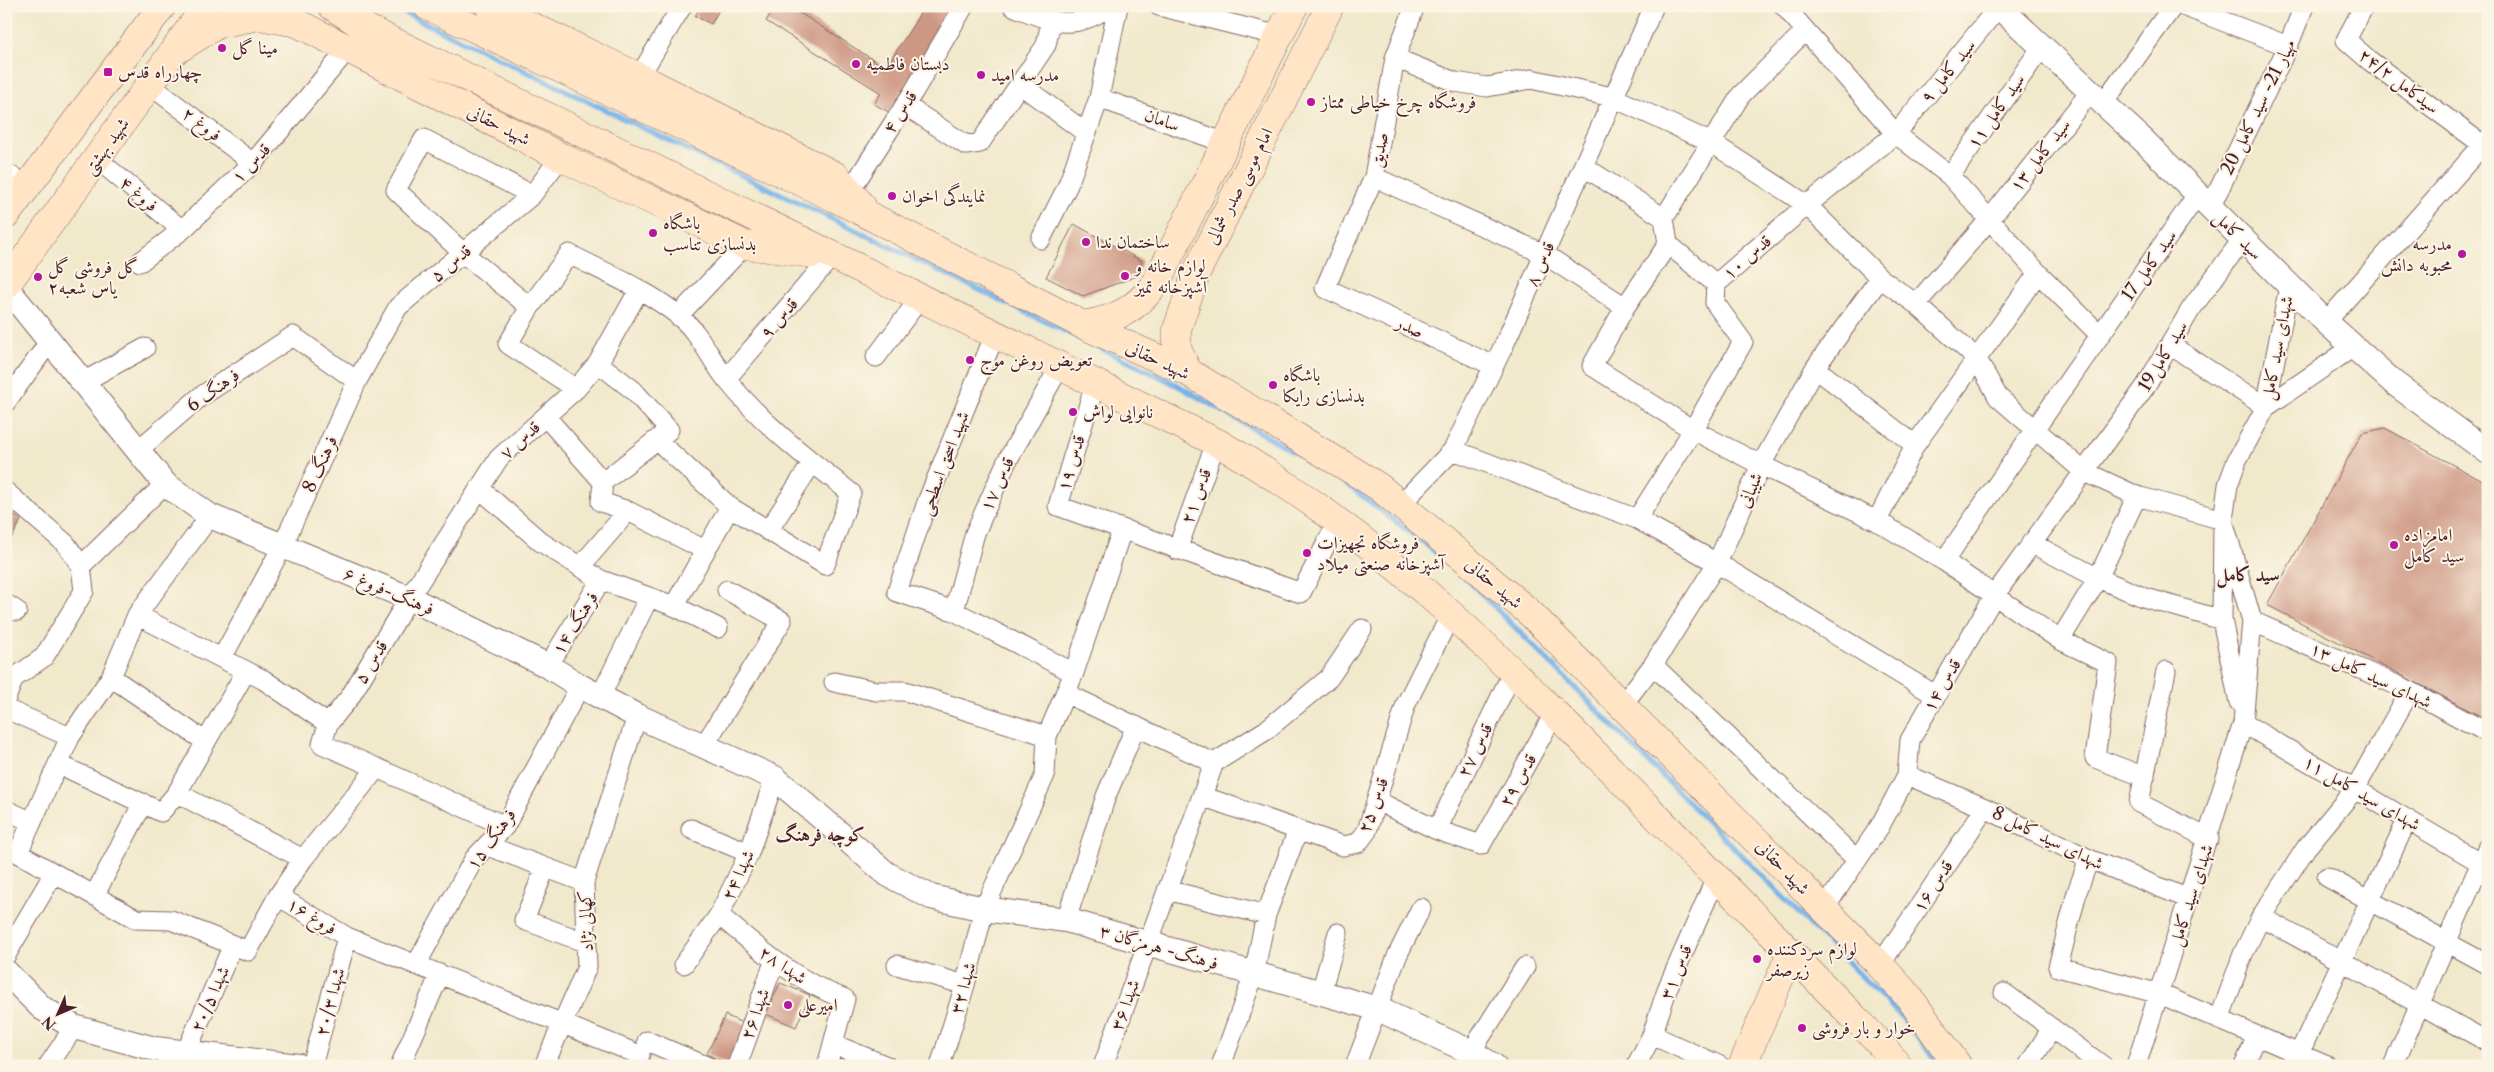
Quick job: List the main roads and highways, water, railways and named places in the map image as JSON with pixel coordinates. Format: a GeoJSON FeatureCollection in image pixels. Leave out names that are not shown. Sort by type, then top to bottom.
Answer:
{"type":"FeatureCollection","features":[{"type":"Feature","properties":{"kind":"main road","name":"شهید بهشتی"},"geometry":{"type":"LineString","coordinates":[[6,286],[206,6]]}},
{"type":"Feature","properties":{"kind":"main road"},"geometry":{"type":"LineString","coordinates":[[317,6],[318,14],[340,44]]}},
{"type":"Feature","properties":{"kind":"main road","name":"شهید حقانی"},"geometry":{"type":"LineString","coordinates":[[332,6],[368,29],[1216,442],[1257,465],[1338,521],[1450,614],[1513,671],[1791,952],[1898,1066]]}},
{"type":"Feature","properties":{"kind":"main road"},"geometry":{"type":"LineString","coordinates":[[427,6],[843,194]]}},
{"type":"Feature","properties":{"kind":"main road","name":"شهید حقانی"},"geometry":{"type":"LineString","coordinates":[[489,6],[639,77],[836,176],[843,194],[868,214],[1083,325],[1188,372],[1379,487],[1530,613],[1623,704],[1880,965],[1909,998],[1958,1066]]}},
{"type":"Feature","properties":{"kind":"main road","name":"امام موسی صدر شمالی"},"geometry":{"type":"LineString","coordinates":[[1083,325],[1108,320],[1127,311],[1143,300],[1156,283],[1294,6]]}},
{"type":"Feature","properties":{"kind":"main road","name":"امام موسی صدر شمالی"},"geometry":{"type":"LineString","coordinates":[[1188,372],[1177,348],[1177,329],[1197,271],[1330,6]]}},
{"type":"Feature","properties":{"kind":"main road"},"geometry":{"type":"LineString","coordinates":[[6,215],[17,179],[155,12]]}},
{"type":"Feature","properties":{"kind":"main road","name":"شهید حقانی"},"geometry":{"type":"LineString","coordinates":[[172,53],[218,24],[259,16],[297,23],[745,246],[832,256]]}},
{"type":"Feature","properties":{"kind":"main road"},"geometry":{"type":"LineString","coordinates":[[1156,283],[1165,296],[1174,300],[1188,298]]}},
{"type":"Feature","properties":{"kind":"main road"},"geometry":{"type":"LineString","coordinates":[[1742,1066],[1791,952]]}},
{"type":"Feature","properties":{"kind":"waterway"},"geometry":{"type":"LineString","coordinates":[[390,6],[1177,385],[1298,454]]}},
{"type":"Feature","properties":{"kind":"waterway"},"geometry":{"type":"LineString","coordinates":[[1339,478],[1438,554]]}},
{"type":"Feature","properties":{"kind":"waterway"},"geometry":{"type":"LineString","coordinates":[[1457,569],[1899,1014],[1940,1066]]}},
{"type":"Feature","properties":{"kind":"place","name":"مینا گل"},"geometry":{"type":"Point","coordinates":[222,48]}},
{"type":"Feature","properties":{"kind":"place","name":"دبستان فاطمیه"},"geometry":{"type":"Point","coordinates":[856,64]}},
{"type":"Feature","properties":{"kind":"place","name":"چهارراه قدس"},"geometry":{"type":"Point","coordinates":[108,72]}},
{"type":"Feature","properties":{"kind":"place","name":"مدرسه امید"},"geometry":{"type":"Point","coordinates":[981,75]}},
{"type":"Feature","properties":{"kind":"place","name":"فروشگاه چرخ خیاطی ممتاز"},"geometry":{"type":"Point","coordinates":[1311,102]}},
{"type":"Feature","properties":{"kind":"place","name":"نمایندگی اخوان"},"geometry":{"type":"Point","coordinates":[892,196]}},
{"type":"Feature","properties":{"kind":"place","name":"باشگاه بدنسازی تناسب"},"geometry":{"type":"Point","coordinates":[653,233]}},
{"type":"Feature","properties":{"kind":"place","name":"ساختمان ندا"},"geometry":{"type":"Point","coordinates":[1086,242]}},
{"type":"Feature","properties":{"kind":"place","name":"مدرسه محبوبه دانش"},"geometry":{"type":"Point","coordinates":[2462,254]}},
{"type":"Feature","properties":{"kind":"place","name":"لوازم خانه و آشپزخانه تمیز"},"geometry":{"type":"Point","coordinates":[1125,276]}},
{"type":"Feature","properties":{"kind":"place","name":"گل فروشی گل یاس شعبه۲"},"geometry":{"type":"Point","coordinates":[38,277]}},
{"type":"Feature","properties":{"kind":"place","name":"تعویض روغن موج"},"geometry":{"type":"Point","coordinates":[970,360]}},
{"type":"Feature","properties":{"kind":"place","name":"باشگاه بدنسازی رایکا"},"geometry":{"type":"Point","coordinates":[1273,385]}},
{"type":"Feature","properties":{"kind":"place","name":"نانوایی لواش"},"geometry":{"type":"Point","coordinates":[1073,412]}},
{"type":"Feature","properties":{"kind":"place","name":"امامزاده سید کامل"},"geometry":{"type":"Point","coordinates":[2394,545]}},
{"type":"Feature","properties":{"kind":"place","name":"فروشگاه تجهیزات آشپزخانه صنعتی میلاد"},"geometry":{"type":"Point","coordinates":[1307,553]}},
{"type":"Feature","properties":{"kind":"place","name":"لوازم سردکننده زیرصفر"},"geometry":{"type":"Point","coordinates":[1757,959]}},
{"type":"Feature","properties":{"kind":"place","name":"امیرعلی"},"geometry":{"type":"Point","coordinates":[788,1005]}},
{"type":"Feature","properties":{"kind":"place","name":"خوار و بار فروشی"},"geometry":{"type":"Point","coordinates":[1802,1028]}},
{"type":"Feature","properties":{"kind":"district","name":"سید کامل"},"geometry":{"type":"Point","coordinates":[2248,574]}},
{"type":"Feature","properties":{"kind":"district","name":"کوچه فرهنگ"},"geometry":{"type":"Point","coordinates":[820,834]}}]}
